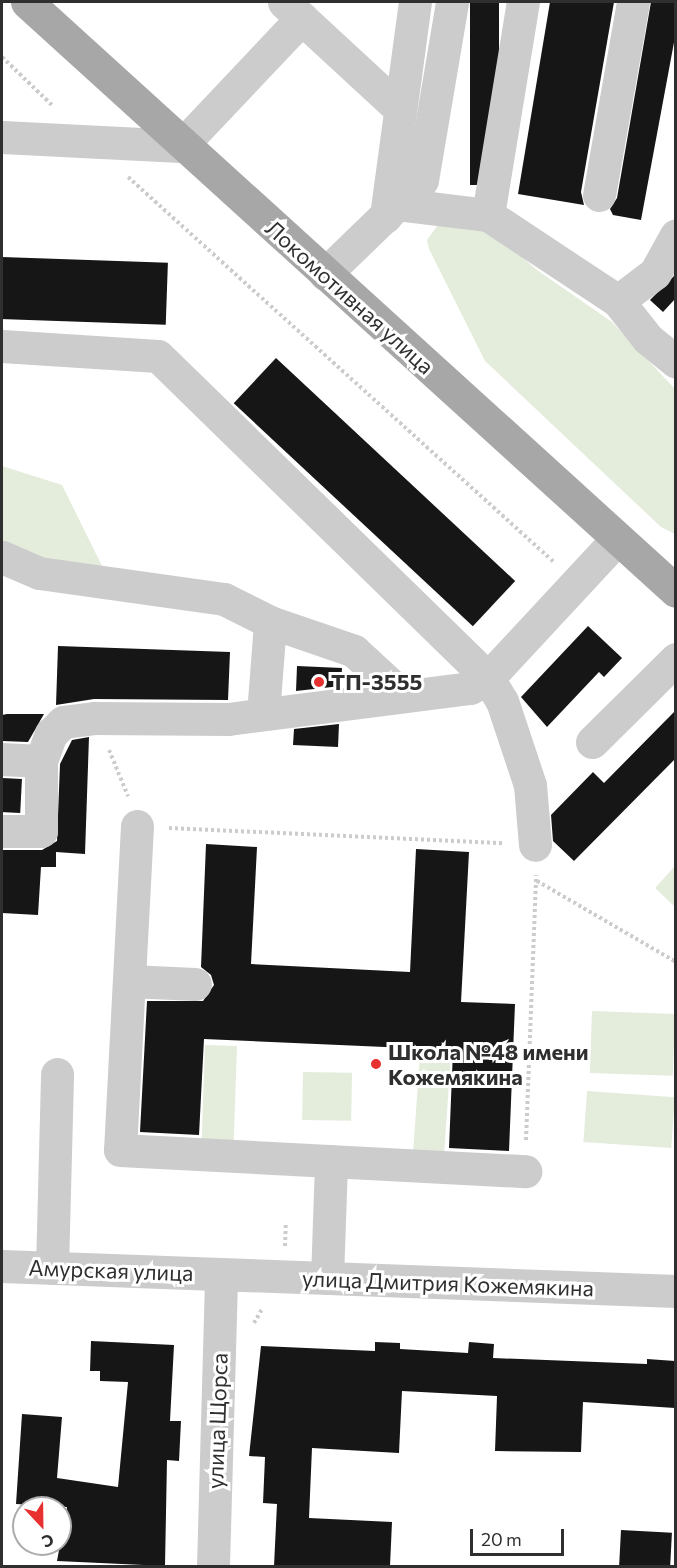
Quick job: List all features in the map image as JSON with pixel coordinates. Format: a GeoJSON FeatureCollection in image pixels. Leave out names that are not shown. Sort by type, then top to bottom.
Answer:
{"type":"FeatureCollection","features":[{"type":"Feature","properties":{"kind":"main road","name":"Локомотивная улица"},"geometry":{"type":"LineString","coordinates":[[27,2],[182,146],[675,591]]}},
{"type":"Feature","properties":{"kind":"street"},"geometry":{"type":"LineString","coordinates":[[391,210],[399,108],[415,2]]}},
{"type":"Feature","properties":{"kind":"street"},"geometry":{"type":"LineString","coordinates":[[325,274],[422,180],[452,2]]}},
{"type":"Feature","properties":{"kind":"street"},"geometry":{"type":"LineString","coordinates":[[488,215],[523,2]]}},
{"type":"Feature","properties":{"kind":"street"},"geometry":{"type":"LineString","coordinates":[[599,195],[633,2]]}},
{"type":"Feature","properties":{"kind":"street"},"geometry":{"type":"LineString","coordinates":[[2,137],[182,146],[293,10],[399,108]]}},
{"type":"Feature","properties":{"kind":"street"},"geometry":{"type":"LineString","coordinates":[[391,210],[488,215],[618,301],[648,339],[675,362]]}},
{"type":"Feature","properties":{"kind":"street"},"geometry":{"type":"LineString","coordinates":[[618,301],[655,273],[675,235]]}},
{"type":"Feature","properties":{"kind":"street"},"geometry":{"type":"LineString","coordinates":[[2,346],[158,356],[488,678],[502,701],[530,785],[535,845]]}},
{"type":"Feature","properties":{"kind":"street"},"geometry":{"type":"LineString","coordinates":[[2,831],[41,831],[41,761],[51,734],[63,722],[94,718],[228,719],[470,688],[488,678],[617,539]]}},
{"type":"Feature","properties":{"kind":"street"},"geometry":{"type":"LineString","coordinates":[[2,557],[39,573],[224,599],[270,622],[354,651],[403,696]]}},
{"type":"Feature","properties":{"kind":"street"},"geometry":{"type":"LineString","coordinates":[[263,714],[270,622]]}},
{"type":"Feature","properties":{"kind":"street"},"geometry":{"type":"LineString","coordinates":[[592,742],[675,658]]}},
{"type":"Feature","properties":{"kind":"street"},"geometry":{"type":"LineString","coordinates":[[2,759],[41,761]]}},
{"type":"Feature","properties":{"kind":"street"},"geometry":{"type":"LineString","coordinates":[[137,826],[120,1150],[525,1171]]}},
{"type":"Feature","properties":{"kind":"street"},"geometry":{"type":"LineString","coordinates":[[129,981],[195,984]]}},
{"type":"Feature","properties":{"kind":"street"},"geometry":{"type":"LineString","coordinates":[[52,1268],[57,1074]]}},
{"type":"Feature","properties":{"kind":"street"},"geometry":{"type":"LineString","coordinates":[[327,1278],[331,1161]]}},
{"type":"Feature","properties":{"kind":"street","name":"Амурская улица"},"geometry":{"type":"LineString","coordinates":[[2,1266],[221,1275]]}},
{"type":"Feature","properties":{"kind":"street","name":"улица Дмитрия Кожемякина"},"geometry":{"type":"LineString","coordinates":[[221,1275],[675,1292]]}},
{"type":"Feature","properties":{"kind":"street","name":"улица Щорса"},"geometry":{"type":"LineString","coordinates":[[213,1566],[221,1275]]}},
{"type":"Feature","properties":{"kind":"path"},"geometry":{"type":"LineString","coordinates":[[2,57],[91,142],[577,582]]}},
{"type":"Feature","properties":{"kind":"path"},"geometry":{"type":"LineString","coordinates":[[94,718],[137,826],[535,845],[536,880],[525,1171]]}},
{"type":"Feature","properties":{"kind":"path"},"geometry":{"type":"LineString","coordinates":[[536,880],[675,962]]}},
{"type":"Feature","properties":{"kind":"green space"},"geometry":{"type":"Polygon","coordinates":[[[438,225],[490,229],[537,270],[612,322],[675,389],[675,534],[661,527],[485,361],[429,249],[427,240],[438,225]]]}},
{"type":"Feature","properties":{"kind":"green space"},"geometry":{"type":"Polygon","coordinates":[[[2,466],[62,485],[103,568],[36,560],[2,546],[2,466]]]}},
{"type":"Feature","properties":{"kind":"green space"},"geometry":{"type":"Polygon","coordinates":[[[675,866],[675,907],[655,888],[675,866]]]}},
{"type":"Feature","properties":{"kind":"green space"},"geometry":{"type":"Polygon","coordinates":[[[592,1011],[675,1014],[673,1076],[590,1073],[592,1011]]]}},
{"type":"Feature","properties":{"kind":"green space"},"geometry":{"type":"Polygon","coordinates":[[[205,1045],[237,1046],[234,1143],[202,1142],[205,1045]]]}},
{"type":"Feature","properties":{"kind":"green space"},"geometry":{"type":"Polygon","coordinates":[[[420,1054],[451,1056],[444,1153],[413,1151],[420,1054]]]}},
{"type":"Feature","properties":{"kind":"green space"},"geometry":{"type":"Polygon","coordinates":[[[303,1072],[352,1073],[351,1121],[302,1120],[303,1072]]]}},
{"type":"Feature","properties":{"kind":"green space"},"geometry":{"type":"Polygon","coordinates":[[[587,1091],[675,1097],[671,1148],[583,1142],[587,1091]]]}},
{"type":"Feature","properties":{"kind":"building"},"geometry":{"type":"Polygon","coordinates":[[[470,2],[499,2],[499,185],[470,185],[470,2]]]}},
{"type":"Feature","properties":{"kind":"building"},"geometry":{"type":"Polygon","coordinates":[[[550,2],[614,2],[581,192],[584,205],[518,194],[550,2]]]}},
{"type":"Feature","properties":{"kind":"building"},"geometry":{"type":"Polygon","coordinates":[[[651,2],[675,2],[675,37],[641,220],[613,215],[610,209],[617,198],[651,2]]]}},
{"type":"Feature","properties":{"kind":"building"},"geometry":{"type":"Polygon","coordinates":[[[2,257],[168,263],[166,325],[2,319],[2,257]]]}},
{"type":"Feature","properties":{"kind":"building"},"geometry":{"type":"Polygon","coordinates":[[[675,275],[675,299],[663,312],[650,300],[675,275]]]}},
{"type":"Feature","properties":{"kind":"building"},"geometry":{"type":"Polygon","coordinates":[[[276,358],[515,581],[473,626],[234,403],[276,358]]]}},
{"type":"Feature","properties":{"kind":"building"},"geometry":{"type":"Polygon","coordinates":[[[588,626],[622,658],[604,677],[599,672],[547,727],[521,697],[588,626]]]}},
{"type":"Feature","properties":{"kind":"building"},"geometry":{"type":"Polygon","coordinates":[[[58,646],[230,652],[228,700],[94,699],[56,705],[58,646]]]}},
{"type":"Feature","properties":{"kind":"building","name":"ТП-3555"},"geometry":{"type":"Polygon","coordinates":[[[297,666],[342,668],[341,686],[296,691],[297,666]]]}},
{"type":"Feature","properties":{"kind":"building"},"geometry":{"type":"Polygon","coordinates":[[[675,711],[675,759],[574,861],[553,841],[551,815],[593,772],[604,783],[675,711]]]}},
{"type":"Feature","properties":{"kind":"building"},"geometry":{"type":"Polygon","coordinates":[[[44,714],[28,742],[2,741],[2,715],[44,714]]]}},
{"type":"Feature","properties":{"kind":"building"},"geometry":{"type":"Polygon","coordinates":[[[339,724],[338,747],[293,745],[294,729],[339,724]]]}},
{"type":"Feature","properties":{"kind":"building"},"geometry":{"type":"Polygon","coordinates":[[[89,737],[85,854],[56,852],[56,867],[41,867],[38,915],[2,913],[2,850],[42,850],[57,841],[60,764],[72,740],[89,737]]]}},
{"type":"Feature","properties":{"kind":"building"},"geometry":{"type":"Polygon","coordinates":[[[2,778],[22,779],[20,813],[2,812],[2,778]]]}},
{"type":"Feature","properties":{"kind":"building"},"geometry":{"type":"Polygon","coordinates":[[[206,844],[257,847],[251,964],[410,972],[416,849],[469,852],[461,1002],[515,1004],[509,1151],[449,1148],[453,1050],[204,1039],[199,1135],[140,1132],[147,1001],[203,1001],[214,985],[211,975],[201,967],[206,844]]]}},
{"type":"Feature","properties":{"kind":"building"},"geometry":{"type":"Polygon","coordinates":[[[91,1341],[174,1345],[170,1421],[181,1421],[179,1461],[167,1460],[165,1566],[57,1561],[58,1556],[72,1556],[72,1496],[17,1496],[22,1414],[62,1417],[57,1478],[118,1487],[128,1382],[100,1381],[100,1371],[90,1371],[91,1341]]]}},
{"type":"Feature","properties":{"kind":"building"},"geometry":{"type":"Polygon","coordinates":[[[375,1342],[400,1343],[400,1349],[468,1353],[469,1342],[494,1344],[493,1358],[647,1364],[647,1359],[675,1361],[675,1408],[583,1402],[581,1452],[495,1451],[497,1396],[402,1391],[399,1453],[312,1448],[309,1518],[392,1522],[390,1566],[274,1566],[277,1504],[263,1503],[265,1457],[249,1456],[261,1346],[375,1351],[375,1342]]]}},
{"type":"Feature","properties":{"kind":"building"},"geometry":{"type":"Polygon","coordinates":[[[621,1530],[672,1533],[670,1566],[619,1566],[621,1530]]]}},
{"type":"Feature","properties":{"kind":"place","name":"ТП-3555"},"geometry":{"type":"Point","coordinates":[319,682]}},
{"type":"Feature","properties":{"kind":"place","name":"Школа №48 имени Кожемякина"},"geometry":{"type":"Point","coordinates":[376,1064]}}]}
